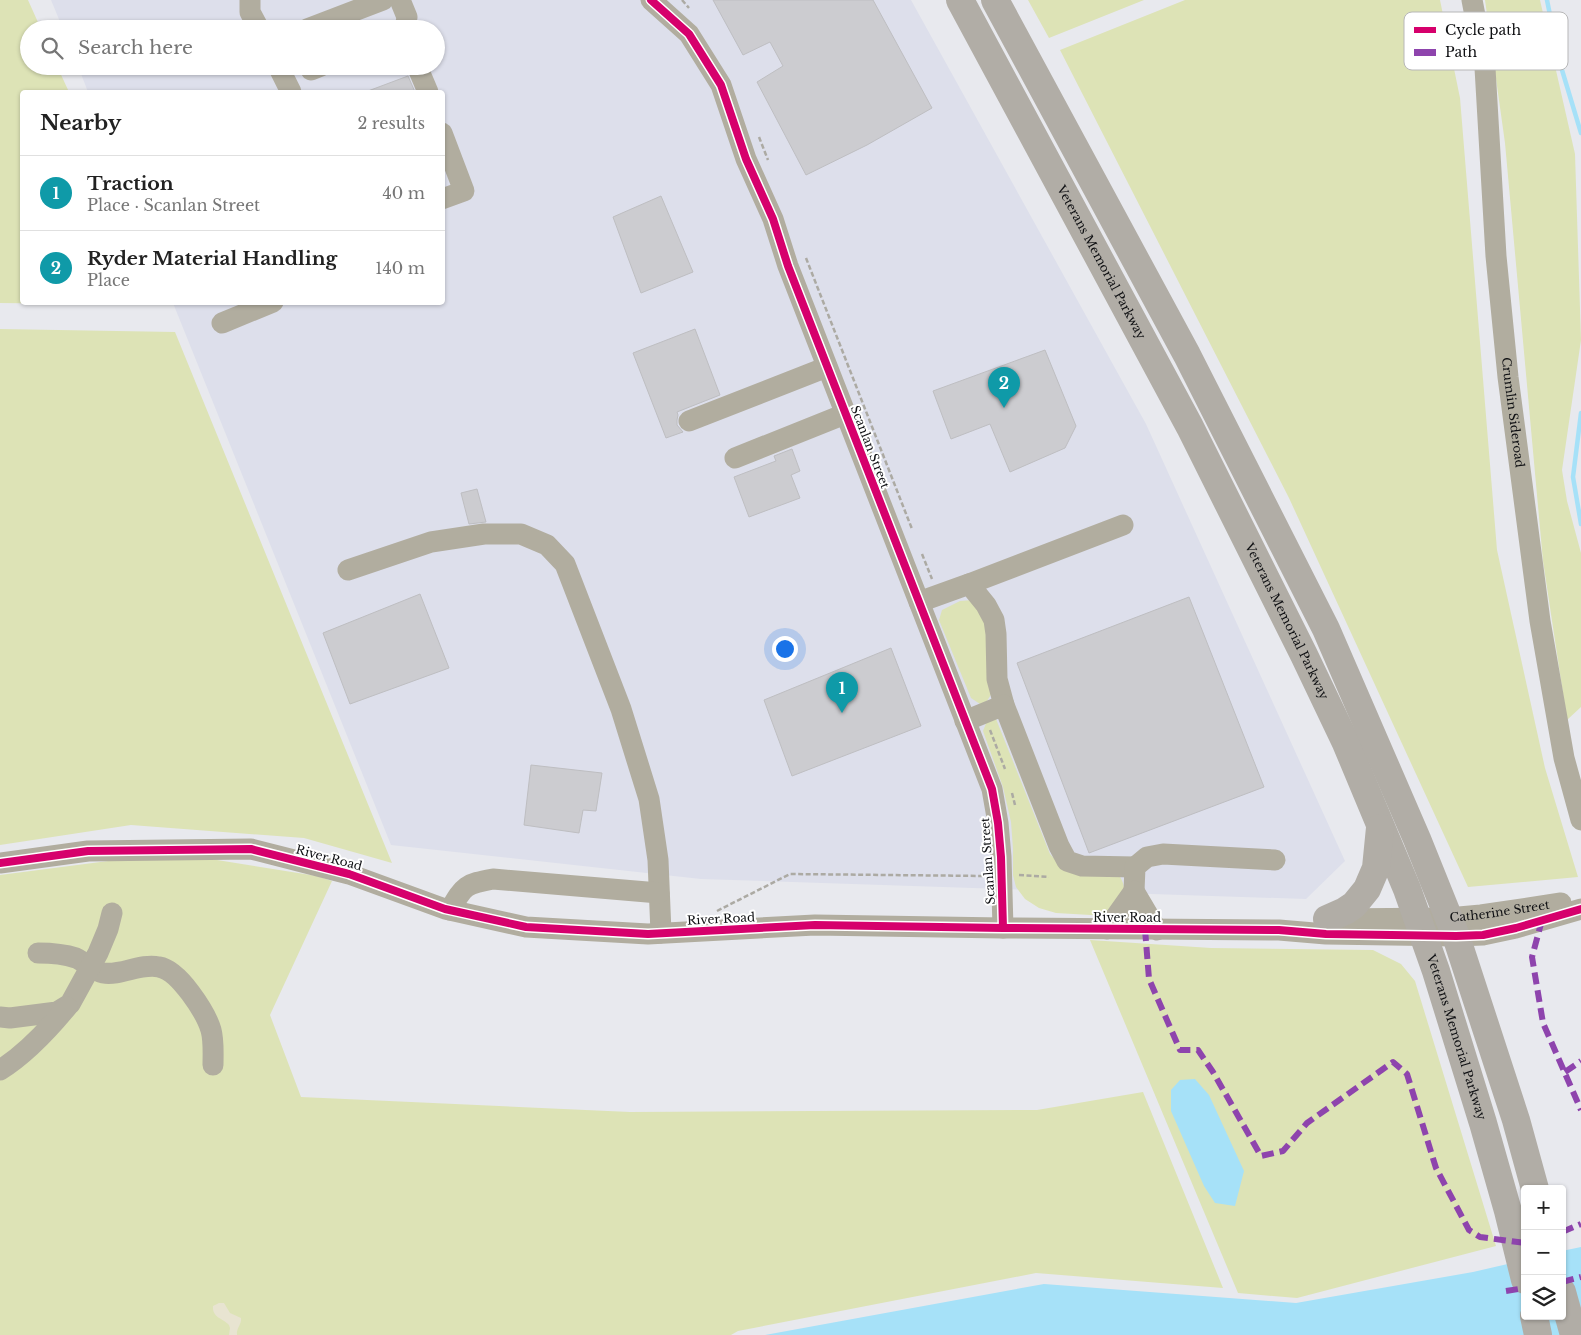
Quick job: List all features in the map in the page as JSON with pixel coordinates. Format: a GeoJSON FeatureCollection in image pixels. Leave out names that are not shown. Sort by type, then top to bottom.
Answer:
{"type":"FeatureCollection","features":[{"type":"Feature","properties":{"kind":"highway","name":"Veterans Memorial Parkway"},"geometry":{"type":"LineString","coordinates":[[960,0],[1190,426],[1346,743],[1408,889],[1421,927],[1480,1114],[1508,1211],[1524,1275]]}},
{"type":"Feature","properties":{"kind":"highway"},"geometry":{"type":"LineString","coordinates":[[995,0],[1187,355],[1326,630],[1402,804],[1452,927],[1516,1120],[1533,1185]]}},
{"type":"Feature","properties":{"kind":"highway"},"geometry":{"type":"LineString","coordinates":[[1327,919],[1354,905],[1366,889],[1376,868],[1380,824]]}},
{"type":"Feature","properties":{"kind":"highway"},"geometry":{"type":"LineString","coordinates":[[1566,1306],[1574,1335]]}},
{"type":"Feature","properties":{"kind":"highway"},"geometry":{"type":"LineString","coordinates":[[1535,1320],[1538,1335]]}},
{"type":"Feature","properties":{"kind":"street"},"geometry":{"type":"LineString","coordinates":[[250,0],[250,12],[254,20]]}},
{"type":"Feature","properties":{"kind":"street"},"geometry":{"type":"LineString","coordinates":[[331,20],[383,0]]}},
{"type":"Feature","properties":{"kind":"street"},"geometry":{"type":"LineString","coordinates":[[400,0],[406,20]]}},
{"type":"Feature","properties":{"kind":"street","name":"Scanlan Street"},"geometry":{"type":"LineString","coordinates":[[651,0],[689,34],[721,85],[746,159],[773,219],[788,266],[992,789],[1001,857],[1002,928]]}},
{"type":"Feature","properties":{"kind":"street","name":"Crumlin Sideroad"},"geometry":{"type":"LineString","coordinates":[[1485,70],[1497,265],[1508,377],[1540,621],[1564,758],[1581,820]]}},
{"type":"Feature","properties":{"kind":"street"},"geometry":{"type":"LineString","coordinates":[[282,75],[290,90]]}},
{"type":"Feature","properties":{"kind":"street"},"geometry":{"type":"LineString","coordinates":[[421,75],[427,90]]}},
{"type":"Feature","properties":{"kind":"street"},"geometry":{"type":"LineString","coordinates":[[445,142],[464,191],[445,198]]}},
{"type":"Feature","properties":{"kind":"street"},"geometry":{"type":"LineString","coordinates":[[222,323],[266,305]]}},
{"type":"Feature","properties":{"kind":"street"},"geometry":{"type":"LineString","coordinates":[[689,421],[827,367]]}},
{"type":"Feature","properties":{"kind":"street"},"geometry":{"type":"LineString","coordinates":[[735,458],[846,414]]}},
{"type":"Feature","properties":{"kind":"street"},"geometry":{"type":"LineString","coordinates":[[919,602],[1123,524]]}},
{"type":"Feature","properties":{"kind":"street"},"geometry":{"type":"LineString","coordinates":[[348,570],[431,542],[484,534],[521,534],[547,545],[565,564],[620,709],[649,799],[658,860],[660,933]]}},
{"type":"Feature","properties":{"kind":"street"},"geometry":{"type":"LineString","coordinates":[[969,584],[986,605],[994,620],[997,679],[1004,705],[1059,846],[1067,861],[1082,866],[1135,867],[1147,857],[1162,854],[1275,860]]}},
{"type":"Feature","properties":{"kind":"street"},"geometry":{"type":"LineString","coordinates":[[965,721],[1004,705]]}},
{"type":"Feature","properties":{"kind":"street","name":"River Road"},"geometry":{"type":"LineString","coordinates":[[0,863],[88,851],[251,849],[349,874],[450,910],[526,927],[648,934],[815,925],[1279,930],[1326,934],[1421,927],[1452,927]]}},
{"type":"Feature","properties":{"kind":"street"},"geometry":{"type":"LineString","coordinates":[[1108,929],[1134,891],[1135,867]]}},
{"type":"Feature","properties":{"kind":"street"},"geometry":{"type":"LineString","coordinates":[[450,910],[460,892],[473,883],[493,879],[658,893]]}},
{"type":"Feature","properties":{"kind":"street"},"geometry":{"type":"LineString","coordinates":[[1134,891],[1157,930]]}},
{"type":"Feature","properties":{"kind":"street","name":"Catherine Street"},"geometry":{"type":"LineString","coordinates":[[1452,927],[1481,915],[1581,901]]}},
{"type":"Feature","properties":{"kind":"street","name":"Catherine Street"},"geometry":{"type":"LineString","coordinates":[[1452,927],[1483,935],[1516,928],[1581,909]]}},
{"type":"Feature","properties":{"kind":"street"},"geometry":{"type":"LineString","coordinates":[[0,1070],[40,1037],[70,1004],[104,939],[112,913]]}},
{"type":"Feature","properties":{"kind":"street","name":"River Road"},"geometry":{"type":"LineString","coordinates":[[1279,930],[1327,919],[1355,918],[1421,927]]}},
{"type":"Feature","properties":{"kind":"street"},"geometry":{"type":"LineString","coordinates":[[38,953],[77,958],[103,973],[148,967],[160,967],[167,970],[198,1002],[212,1032],[214,1065]]}},
{"type":"Feature","properties":{"kind":"street"},"geometry":{"type":"LineString","coordinates":[[0,1017],[10,1018],[57,1012],[70,1004]]}},
{"type":"Feature","properties":{"kind":"path"},"geometry":{"type":"LineString","coordinates":[[806,257],[912,529]]}},
{"type":"Feature","properties":{"kind":"path"},"geometry":{"type":"LineString","coordinates":[[922,554],[932,580]]}},
{"type":"Feature","properties":{"kind":"path"},"geometry":{"type":"LineString","coordinates":[[715,912],[790,874],[986,876]]}},
{"type":"Feature","properties":{"kind":"shaded area"},"geometry":{"type":"Polygon","coordinates":[[[51,0],[911,0],[1146,424],[1345,861],[1306,899],[701,879],[391,845],[174,305],[445,305],[445,90],[87,90],[81,75],[445,75],[445,20],[59,20],[51,0]]]}},
{"type":"Feature","properties":{"kind":"green space"},"geometry":{"type":"Polygon","coordinates":[[[0,0],[28,0],[37,20],[20,20],[20,75],[61,75],[68,90],[20,90],[20,303],[0,303],[0,0]]]}},
{"type":"Feature","properties":{"kind":"green space"},"geometry":{"type":"Polygon","coordinates":[[[1028,0],[1144,0],[1049,38],[1028,0]]]}},
{"type":"Feature","properties":{"kind":"green space"},"geometry":{"type":"Polygon","coordinates":[[[1185,0],[1440,0],[1442,12],[1404,12],[1404,70],[1454,70],[1460,98],[1497,550],[1545,768],[1578,877],[1468,887],[1289,498],[1060,50],[1185,0]]]}},
{"type":"Feature","properties":{"kind":"green space"},"geometry":{"type":"Polygon","coordinates":[[[1485,0],[1540,0],[1543,12],[1487,12],[1485,0]]]}},
{"type":"Feature","properties":{"kind":"green space"},"geometry":{"type":"Polygon","coordinates":[[[1495,70],[1556,70],[1575,154],[1581,340],[1562,470],[1567,501],[1581,553],[1581,707],[1567,720],[1543,561],[1505,143],[1495,70]]]}},
{"type":"Feature","properties":{"kind":"green space"},"geometry":{"type":"Polygon","coordinates":[[[0,329],[175,332],[392,863],[304,838],[131,825],[0,845],[0,329]]]}},
{"type":"Feature","properties":{"kind":"green space"},"geometry":{"type":"Polygon","coordinates":[[[973,600],[984,610],[992,693],[987,701],[980,704],[971,698],[939,620],[942,610],[960,601],[973,600]]]}},
{"type":"Feature","properties":{"kind":"green space"},"geometry":{"type":"Polygon","coordinates":[[[996,719],[1050,854],[1061,866],[1119,875],[1124,887],[1124,893],[1120,902],[1108,916],[1056,913],[1039,908],[1025,899],[1016,887],[1013,875],[1011,822],[1003,787],[983,731],[987,721],[996,719]]]}},
{"type":"Feature","properties":{"kind":"green space"},"geometry":{"type":"Polygon","coordinates":[[[139,857],[217,860],[317,876],[332,881],[270,1015],[301,1097],[630,1112],[1037,1110],[1143,1092],[1223,1288],[1036,1273],[738,1331],[731,1335],[0,1335],[0,875],[139,857]]]}},
{"type":"Feature","properties":{"kind":"green space"},"geometry":{"type":"Polygon","coordinates":[[[1090,940],[1211,948],[1373,950],[1401,964],[1415,981],[1496,1246],[1297,1298],[1238,1293],[1090,940]]]}},
{"type":"Feature","properties":{"kind":"sand"},"geometry":{"type":"Polygon","coordinates":[[[224,1303],[230,1313],[241,1318],[237,1335],[229,1335],[229,1325],[214,1313],[213,1306],[224,1303]]]}},
{"type":"Feature","properties":{"kind":"water"},"geometry":{"type":"Polygon","coordinates":[[[1195,1079],[1209,1095],[1244,1171],[1235,1206],[1215,1203],[1204,1186],[1171,1111],[1171,1090],[1180,1080],[1195,1079]]]}},
{"type":"Feature","properties":{"kind":"water"},"geometry":{"type":"Polygon","coordinates":[[[1581,1247],[1581,1335],[765,1335],[1044,1284],[1296,1303],[1473,1272],[1521,1261],[1521,1320],[1566,1320],[1566,1250],[1581,1247]]]}},
{"type":"Feature","properties":{"kind":"building"},"geometry":{"type":"Polygon","coordinates":[[[713,0],[873,0],[932,108],[867,145],[806,175],[757,82],[783,66],[770,42],[743,55],[713,0]]]}},
{"type":"Feature","properties":{"kind":"building"},"geometry":{"type":"Polygon","coordinates":[[[408,76],[414,90],[371,90],[408,76]]]}},
{"type":"Feature","properties":{"kind":"building"},"geometry":{"type":"Polygon","coordinates":[[[661,196],[693,272],[641,293],[613,217],[661,196]]]}},
{"type":"Feature","properties":{"kind":"building"},"geometry":{"type":"Polygon","coordinates":[[[695,329],[720,395],[677,412],[677,425],[683,432],[666,438],[633,353],[695,329]]]}},
{"type":"Feature","properties":{"kind":"building"},"geometry":{"type":"Polygon","coordinates":[[[1045,350],[1076,426],[1065,448],[1010,472],[990,424],[951,439],[933,391],[1045,350]]]}},
{"type":"Feature","properties":{"kind":"building"},"geometry":{"type":"Polygon","coordinates":[[[792,449],[800,471],[791,475],[800,498],[749,517],[734,477],[776,461],[774,456],[792,449]]]}},
{"type":"Feature","properties":{"kind":"building"},"geometry":{"type":"Polygon","coordinates":[[[477,489],[486,522],[469,524],[461,493],[477,489]]]}},
{"type":"Feature","properties":{"kind":"building"},"geometry":{"type":"Polygon","coordinates":[[[420,594],[449,668],[350,704],[323,633],[420,594]]]}},
{"type":"Feature","properties":{"kind":"building"},"geometry":{"type":"Polygon","coordinates":[[[1189,597],[1264,787],[1089,853],[1017,663],[1189,597]]]}},
{"type":"Feature","properties":{"kind":"building"},"geometry":{"type":"Polygon","coordinates":[[[891,648],[921,726],[792,776],[764,700],[891,648]]]}},
{"type":"Feature","properties":{"kind":"building"},"geometry":{"type":"Polygon","coordinates":[[[531,765],[602,773],[596,811],[583,810],[579,833],[524,825],[531,765]]]}},
{"type":"Feature","properties":{"kind":"waterway"},"geometry":{"type":"LineString","coordinates":[[1547,0],[1549,12]]}},
{"type":"Feature","properties":{"kind":"waterway"},"geometry":{"type":"LineString","coordinates":[[1562,70],[1581,133]]}},
{"type":"Feature","properties":{"kind":"waterway"},"geometry":{"type":"LineString","coordinates":[[1581,413],[1573,477],[1581,524]]}},
{"type":"Feature","properties":{"kind":"marked path"},"geometry":{"type":"LineString","coordinates":[[1542,920],[1532,957],[1543,1023],[1581,1110]]}},
{"type":"Feature","properties":{"kind":"marked path"},"geometry":{"type":"LineString","coordinates":[[1145,929],[1149,979],[1180,1050],[1198,1050],[1213,1072],[1261,1156],[1283,1151],[1307,1123],[1393,1062],[1407,1074],[1436,1168],[1469,1230],[1480,1237],[1521,1242]]}},
{"type":"Feature","properties":{"kind":"marked path"},"geometry":{"type":"LineString","coordinates":[[1565,1072],[1581,1061]]}},
{"type":"Feature","properties":{"kind":"marked path"},"geometry":{"type":"LineString","coordinates":[[1566,1230],[1581,1224]]}},
{"type":"Feature","properties":{"kind":"marked path"},"geometry":{"type":"LineString","coordinates":[[1566,1281],[1581,1277]]}},
{"type":"Feature","properties":{"kind":"marked path"},"geometry":{"type":"LineString","coordinates":[[1506,1291],[1521,1289]]}},
{"type":"Feature","properties":{"kind":"cycle path"},"geometry":{"type":"LineString","coordinates":[[651,0],[689,34],[721,85],[746,159],[773,219],[788,266],[992,789],[1001,857],[1003,928]]}},
{"type":"Feature","properties":{"kind":"cycle path"},"geometry":{"type":"LineString","coordinates":[[0,863],[88,851],[251,849],[349,874],[445,909],[526,927],[648,934],[815,925],[1279,930],[1326,934],[1456,936],[1483,935],[1516,928],[1581,909]]}},
{"type":"Feature","properties":{"kind":"place","name":"Ryder Material Handling"},"geometry":{"type":"Point","coordinates":[1004,408]}},
{"type":"Feature","properties":{"kind":"place","name":"Traction"},"geometry":{"type":"Point","coordinates":[842,713]}}]}
